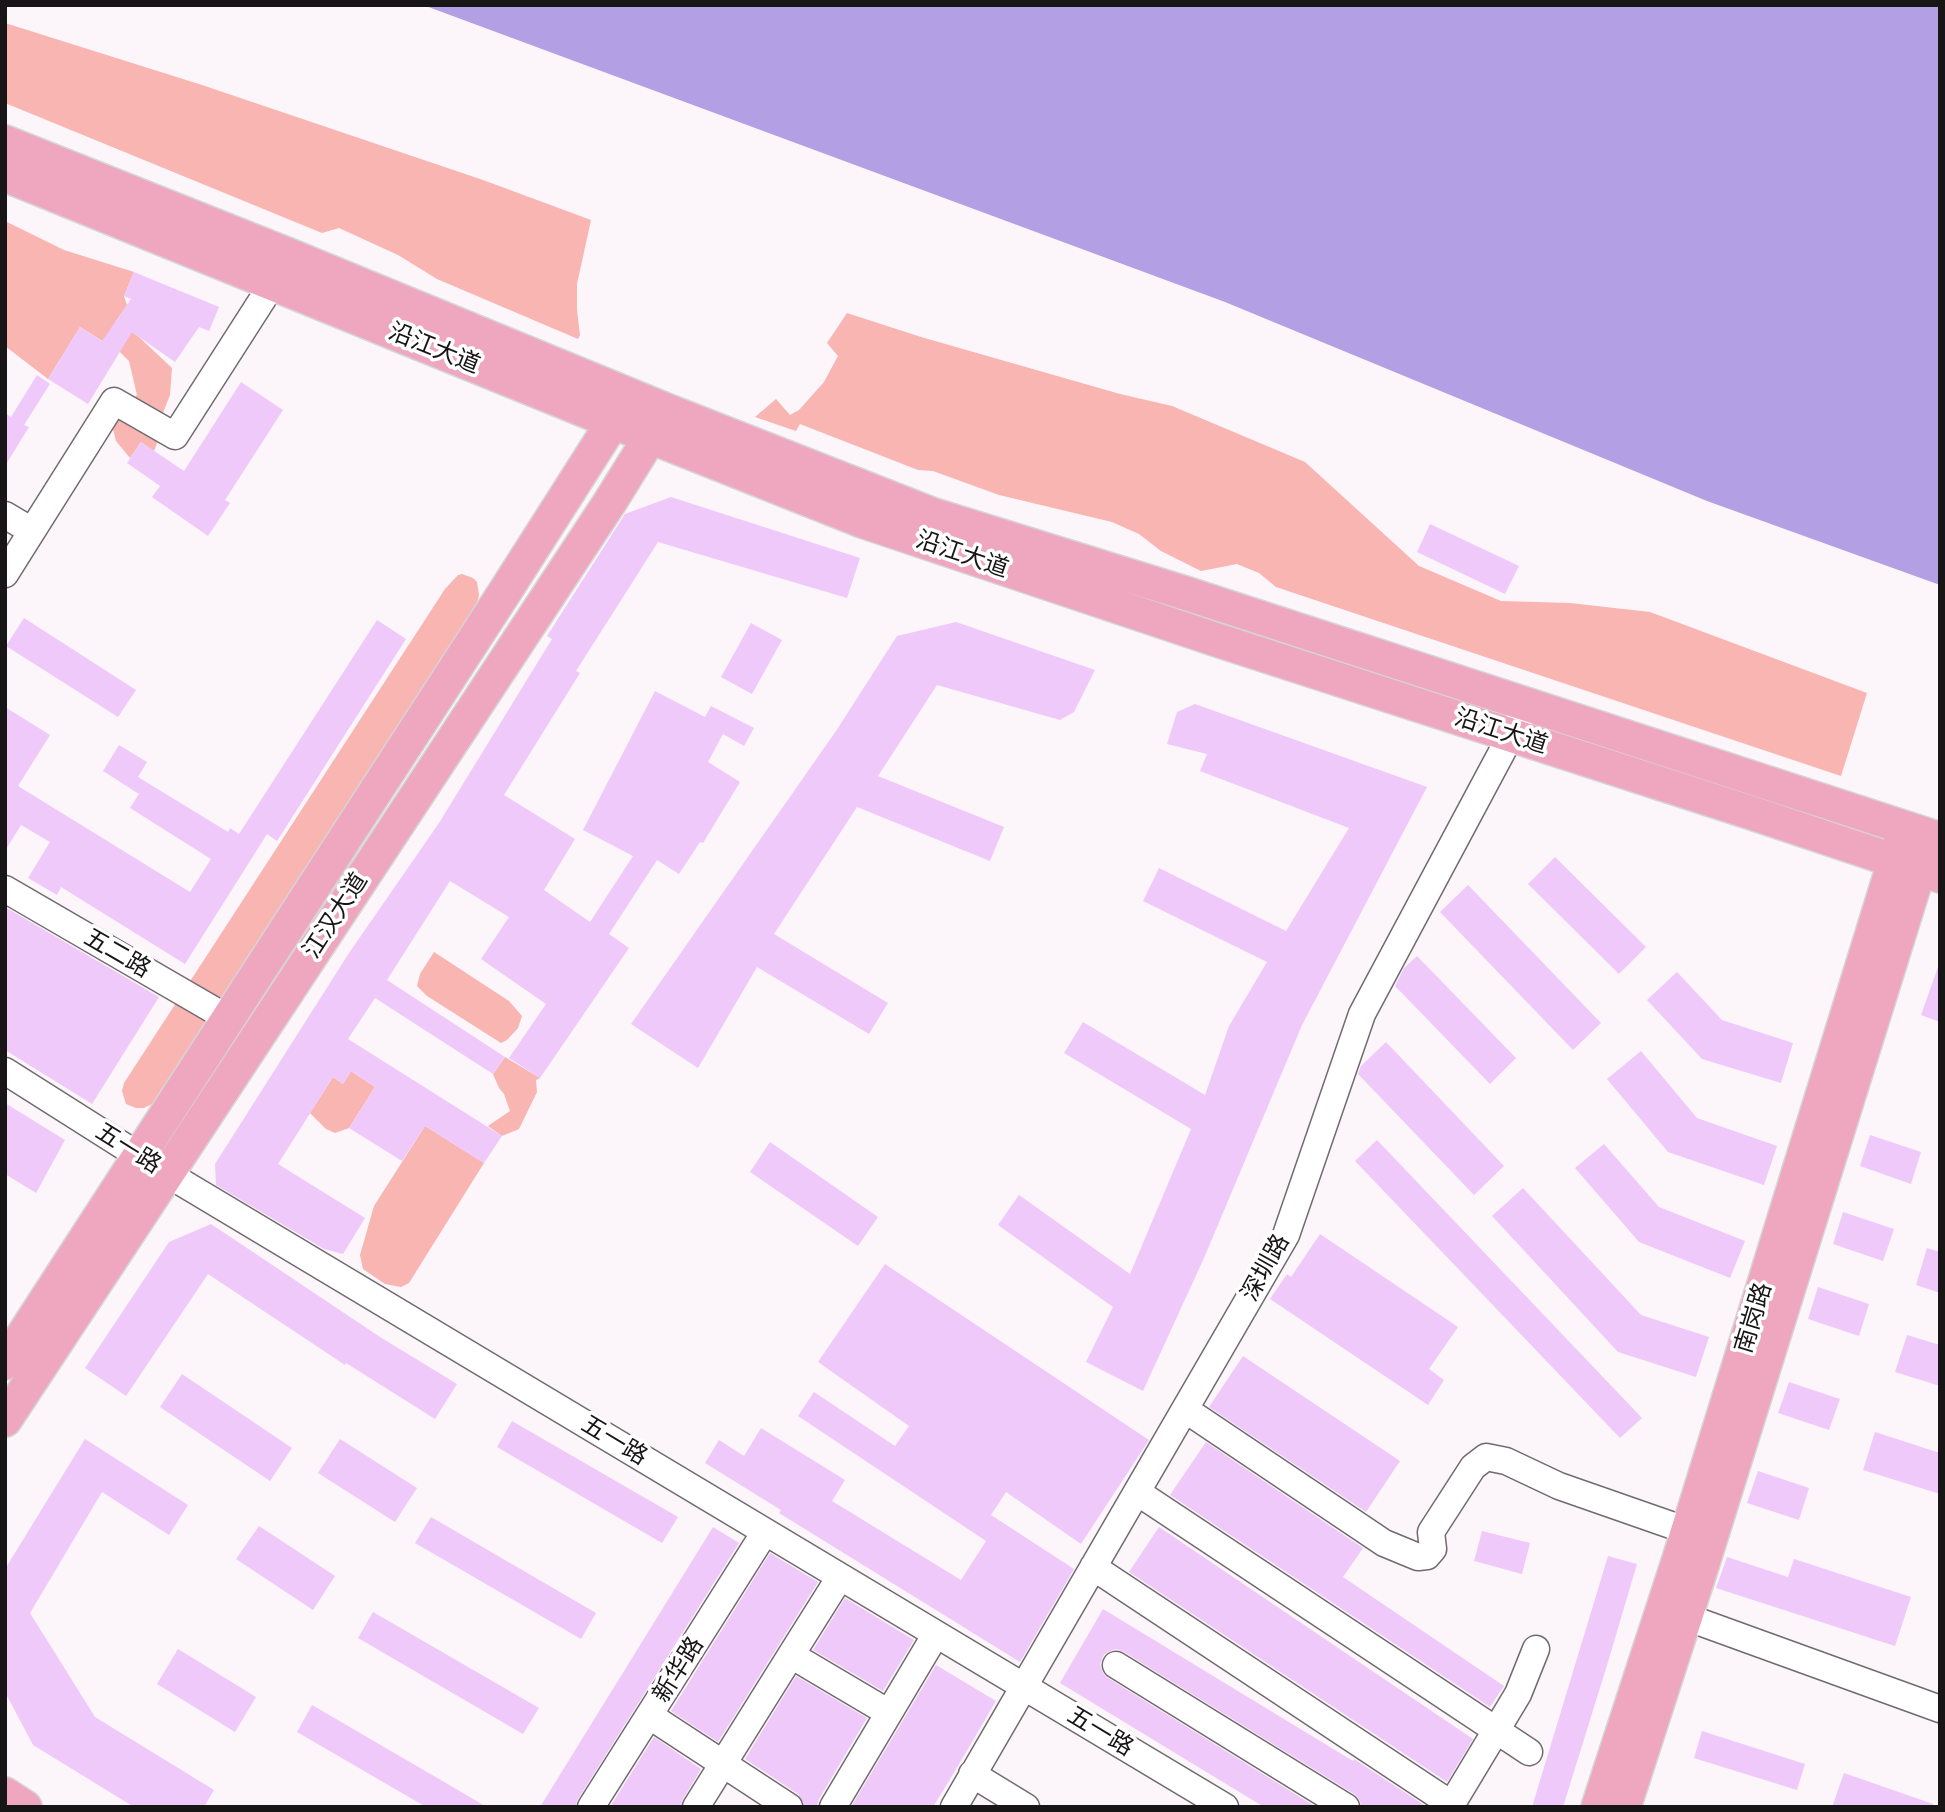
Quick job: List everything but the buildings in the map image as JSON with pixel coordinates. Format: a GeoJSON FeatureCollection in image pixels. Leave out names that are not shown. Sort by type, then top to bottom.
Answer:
{"type":"FeatureCollection","features":[{"type":"Feature","properties":{"kind":"main road","name":"沿江大道"},"geometry":{"type":"LineString","coordinates":[[5,142],[289,255],[620,408],[926,543],[1918,869]]}},
{"type":"Feature","properties":{"kind":"main road","name":"沿江大道"},"geometry":{"type":"LineString","coordinates":[[5,175],[272,284],[620,408]]}},
{"type":"Feature","properties":{"kind":"main road","name":"江汉大道"},"geometry":{"type":"LineString","coordinates":[[5,1420],[153,1165],[229,1019],[620,408]]}},
{"type":"Feature","properties":{"kind":"main road","name":"沿江大道"},"geometry":{"type":"LineString","coordinates":[[659,424],[1924,834]]}},
{"type":"Feature","properties":{"kind":"main road","name":"江汉大道"},"geometry":{"type":"LineString","coordinates":[[5,1363],[153,1165],[659,424]]}},
{"type":"Feature","properties":{"kind":"main road","name":"南岗路"},"geometry":{"type":"LineString","coordinates":[[1624,1807],[1686,1617],[1918,869],[1924,834]]}},
{"type":"Feature","properties":{"kind":"main road","name":"南岗路"},"geometry":{"type":"LineString","coordinates":[[1598,1807],[1688,1531],[1918,869]]}},
{"type":"Feature","properties":{"kind":"main road"},"geometry":{"type":"LineString","coordinates":[[5,1794],[26,1807]]}},
{"type":"Feature","properties":{"kind":"street"},"geometry":{"type":"LineString","coordinates":[[5,574],[114,401],[175,436],[272,284]]}},
{"type":"Feature","properties":{"kind":"street"},"geometry":{"type":"LineString","coordinates":[[5,515],[32,531]]}},
{"type":"Feature","properties":{"kind":"street","name":"深圳路"},"geometry":{"type":"LineString","coordinates":[[954,1807],[1286,1236],[1362,1014],[1527,705]]}},
{"type":"Feature","properties":{"kind":"street","name":"五二路"},"geometry":{"type":"LineString","coordinates":[[5,889],[229,1019]]}},
{"type":"Feature","properties":{"kind":"street","name":"五一路"},"geometry":{"type":"LineString","coordinates":[[5,1071],[153,1165],[1216,1804]]}},
{"type":"Feature","properties":{"kind":"street"},"geometry":{"type":"LineString","coordinates":[[1186,1410],[1384,1543],[1418,1557],[1427,1556],[1433,1549],[1431,1532],[1473,1467],[1486,1457],[1506,1461],[1559,1486],[1688,1531]]}},
{"type":"Feature","properties":{"kind":"street"},"geometry":{"type":"LineString","coordinates":[[1137,1492],[1495,1732],[1529,1752]]}},
{"type":"Feature","properties":{"kind":"street","name":"新华路"},"geometry":{"type":"LineString","coordinates":[[591,1807],[765,1532]]}},
{"type":"Feature","properties":{"kind":"street"},"geometry":{"type":"LineString","coordinates":[[1093,1567],[1451,1806],[1518,1694],[1536,1649]]}},
{"type":"Feature","properties":{"kind":"street"},"geometry":{"type":"LineString","coordinates":[[696,1807],[840,1577]]}},
{"type":"Feature","properties":{"kind":"street"},"geometry":{"type":"LineString","coordinates":[[1686,1617],[1940,1709]]}},
{"type":"Feature","properties":{"kind":"street"},"geometry":{"type":"LineString","coordinates":[[833,1807],[936,1634]]}},
{"type":"Feature","properties":{"kind":"street"},"geometry":{"type":"LineString","coordinates":[[791,1655],[889,1713]]}},
{"type":"Feature","properties":{"kind":"street"},"geometry":{"type":"LineString","coordinates":[[1116,1665],[1346,1807]]}},
{"type":"Feature","properties":{"kind":"street"},"geometry":{"type":"LineString","coordinates":[[650,1716],[789,1807]]}},
{"type":"Feature","properties":{"kind":"street"},"geometry":{"type":"LineString","coordinates":[[972,1774],[1026,1807]]}},
{"type":"Feature","properties":{"kind":"shaded area"},"geometry":{"type":"Polygon","coordinates":[[[423,5],[1940,5],[1940,585],[1707,501],[1225,302],[423,5]]]}},
{"type":"Feature","properties":{"kind":"shaded area"},"geometry":{"type":"Polygon","coordinates":[[[5,23],[202,85],[483,180],[591,220],[577,284],[578,339],[437,279],[398,255],[339,228],[322,233],[5,103],[5,23]]]}},
{"type":"Feature","properties":{"kind":"shaded area"},"geometry":{"type":"Polygon","coordinates":[[[5,221],[64,250],[134,272],[124,296],[127,305],[116,321],[139,337],[172,368],[170,395],[162,415],[154,451],[141,442],[130,458],[116,441],[112,425],[137,395],[129,361],[120,352],[80,327],[48,379],[5,346],[5,221]]]}},
{"type":"Feature","properties":{"kind":"shaded area"},"geometry":{"type":"Polygon","coordinates":[[[847,313],[1120,394],[1172,406],[1305,462],[1419,566],[1501,601],[1570,603],[1650,612],[1867,693],[1841,776],[1276,587],[1259,573],[1237,564],[1201,571],[1161,551],[1139,534],[1112,522],[999,495],[933,471],[918,470],[800,424],[796,431],[755,417],[776,399],[790,415],[799,410],[824,382],[838,356],[827,343],[847,313]]]}},
{"type":"Feature","properties":{"kind":"shaded area"},"geometry":{"type":"Polygon","coordinates":[[[462,574],[477,582],[479,595],[474,618],[154,1103],[144,1108],[126,1104],[122,1091],[124,1083],[445,589],[462,574]]]}},
{"type":"Feature","properties":{"kind":"shaded area"},"geometry":{"type":"Polygon","coordinates":[[[434,952],[509,1001],[522,1016],[518,1028],[507,1040],[501,1043],[427,996],[417,986],[420,974],[434,952]]]}},
{"type":"Feature","properties":{"kind":"shaded area"},"geometry":{"type":"Polygon","coordinates":[[[505,1057],[540,1078],[536,1080],[537,1092],[519,1129],[502,1136],[488,1126],[510,1111],[493,1074],[505,1057]]]}},
{"type":"Feature","properties":{"kind":"shaded area"},"geometry":{"type":"Polygon","coordinates":[[[351,1071],[375,1087],[349,1128],[335,1133],[326,1129],[310,1113],[333,1077],[343,1084],[351,1071]]]}},
{"type":"Feature","properties":{"kind":"shaded area"},"geometry":{"type":"Polygon","coordinates":[[[425,1126],[484,1163],[409,1283],[401,1287],[385,1284],[363,1269],[360,1255],[374,1206],[425,1126]]]}}]}
